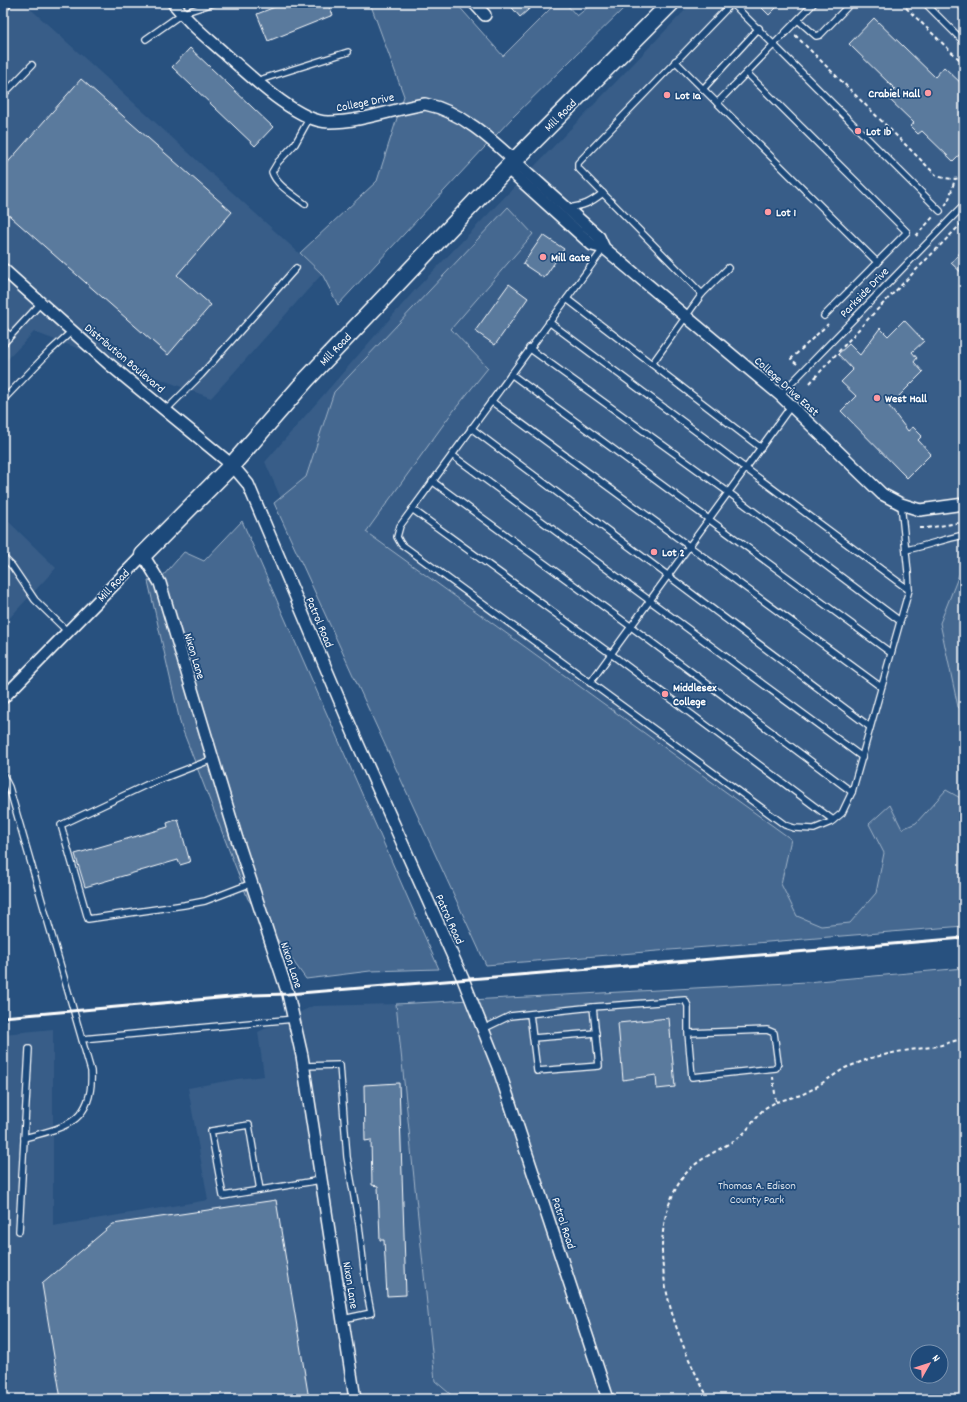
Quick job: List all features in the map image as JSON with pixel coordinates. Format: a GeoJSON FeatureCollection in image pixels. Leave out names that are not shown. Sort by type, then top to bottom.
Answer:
{"type":"FeatureCollection","features":[{"type":"Feature","properties":{"kind":"street","name":"College Drive"},"geometry":{"type":"LineString","coordinates":[[173,3],[191,23],[255,81],[281,101],[310,118],[328,122],[359,119],[425,104],[436,106],[448,111],[476,128],[511,165]]}},
{"type":"Feature","properties":{"kind":"street"},"geometry":{"type":"LineString","coordinates":[[474,3],[485,15]]}},
{"type":"Feature","properties":{"kind":"street","name":"Mill Road"},"geometry":{"type":"LineString","coordinates":[[3,698],[232,465],[306,380],[511,165],[670,3]]}},
{"type":"Feature","properties":{"kind":"street","name":"College Drive East"},"geometry":{"type":"LineString","coordinates":[[511,165],[567,208],[582,229]]}},
{"type":"Feature","properties":{"kind":"street","name":"College Drive East"},"geometry":{"type":"LineString","coordinates":[[511,165],[582,229],[598,237],[604,248],[780,395],[882,494],[901,504],[920,510],[964,504]]}},
{"type":"Feature","properties":{"kind":"street","name":"Distribution Boulevard"},"geometry":{"type":"LineString","coordinates":[[3,269],[110,364],[232,465]]}},
{"type":"Feature","properties":{"kind":"street","name":"Patrol Road"},"geometry":{"type":"LineString","coordinates":[[232,465],[248,484],[358,744],[463,979],[498,1067],[608,1399]]}},
{"type":"Feature","properties":{"kind":"street","name":"Nixon Lane"},"geometry":{"type":"LineString","coordinates":[[143,555],[160,583],[213,759],[288,994],[303,1066],[355,1399]]}},
{"type":"Feature","properties":{"kind":"lane"},"geometry":{"type":"LineString","coordinates":[[146,39],[183,13],[214,3]]}},
{"type":"Feature","properties":{"kind":"lane"},"geometry":{"type":"LineString","coordinates":[[702,294],[578,168],[578,163],[732,3],[759,28],[774,45],[940,211]]}},
{"type":"Feature","properties":{"kind":"lane"},"geometry":{"type":"LineString","coordinates":[[717,103],[814,3]]}},
{"type":"Feature","properties":{"kind":"lane"},"geometry":{"type":"LineString","coordinates":[[798,20],[816,36],[820,35],[851,3]]}},
{"type":"Feature","properties":{"kind":"lane"},"geometry":{"type":"LineString","coordinates":[[925,3],[964,42]]}},
{"type":"Feature","properties":{"kind":"lane"},"geometry":{"type":"LineString","coordinates":[[703,89],[759,28]]}},
{"type":"Feature","properties":{"kind":"lane"},"geometry":{"type":"LineString","coordinates":[[255,81],[348,52]]}},
{"type":"Feature","properties":{"kind":"lane"},"geometry":{"type":"LineString","coordinates":[[675,61],[878,263]]}},
{"type":"Feature","properties":{"kind":"lane"},"geometry":{"type":"LineString","coordinates":[[3,95],[32,65]]}},
{"type":"Feature","properties":{"kind":"lane"},"geometry":{"type":"LineString","coordinates":[[747,73],[907,232],[824,316]]}},
{"type":"Feature","properties":{"kind":"lane"},"geometry":{"type":"LineString","coordinates":[[305,204],[279,183],[274,178],[272,172],[278,162],[295,144],[310,118]]}},
{"type":"Feature","properties":{"kind":"lane"},"geometry":{"type":"LineString","coordinates":[[567,208],[581,206],[592,202],[603,193]]}},
{"type":"Feature","properties":{"kind":"lane","name":"Parkside Drive"},"geometry":{"type":"LineString","coordinates":[[780,395],[964,205]]}},
{"type":"Feature","properties":{"kind":"lane"},"geometry":{"type":"LineString","coordinates":[[604,248],[529,348],[400,526],[398,537],[401,544],[785,825],[794,828],[814,829],[833,820],[842,813],[852,792],[909,590],[901,504]]}},
{"type":"Feature","properties":{"kind":"lane"},"geometry":{"type":"LineString","coordinates":[[166,410],[206,369],[296,268]]}},
{"type":"Feature","properties":{"kind":"lane"},"geometry":{"type":"LineString","coordinates":[[652,364],[702,294],[728,268]]}},
{"type":"Feature","properties":{"kind":"lane"},"geometry":{"type":"LineString","coordinates":[[567,299],[761,448]]}},
{"type":"Feature","properties":{"kind":"lane"},"geometry":{"type":"LineString","coordinates":[[3,344],[41,303]]}},
{"type":"Feature","properties":{"kind":"lane"},"geometry":{"type":"LineString","coordinates":[[549,322],[909,590]]}},
{"type":"Feature","properties":{"kind":"lane"},"geometry":{"type":"LineString","coordinates":[[3,329],[10,336]]}},
{"type":"Feature","properties":{"kind":"lane"},"geometry":{"type":"LineString","coordinates":[[3,400],[49,352],[72,331]]}},
{"type":"Feature","properties":{"kind":"lane"},"geometry":{"type":"LineString","coordinates":[[529,348],[728,492],[900,621]]}},
{"type":"Feature","properties":{"kind":"lane"},"geometry":{"type":"LineString","coordinates":[[511,374],[891,653]]}},
{"type":"Feature","properties":{"kind":"lane"},"geometry":{"type":"LineString","coordinates":[[491,401],[881,688]]}},
{"type":"Feature","properties":{"kind":"lane"},"geometry":{"type":"LineString","coordinates":[[590,683],[667,574],[791,406]]}},
{"type":"Feature","properties":{"kind":"lane"},"geometry":{"type":"LineString","coordinates":[[471,428],[870,727]]}},
{"type":"Feature","properties":{"kind":"lane"},"geometry":{"type":"LineString","coordinates":[[452,455],[862,757]]}},
{"type":"Feature","properties":{"kind":"lane"},"geometry":{"type":"LineString","coordinates":[[432,482],[630,626],[852,792]]}},
{"type":"Feature","properties":{"kind":"lane"},"geometry":{"type":"LineString","coordinates":[[412,509],[611,654],[833,820]]}},
{"type":"Feature","properties":{"kind":"lane"},"geometry":{"type":"LineString","coordinates":[[906,550],[928,546],[940,540],[964,535]]}},
{"type":"Feature","properties":{"kind":"lane"},"geometry":{"type":"LineString","coordinates":[[3,557],[12,566],[35,600],[68,632]]}},
{"type":"Feature","properties":{"kind":"lane"},"geometry":{"type":"LineString","coordinates":[[213,759],[146,784],[61,825],[88,919],[205,901],[252,883]]}},
{"type":"Feature","properties":{"kind":"lane"},"geometry":{"type":"LineString","coordinates":[[3,775],[9,787],[91,1070],[92,1085],[88,1100],[82,1112],[70,1123],[58,1129],[24,1138]]}},
{"type":"Feature","properties":{"kind":"lane"},"geometry":{"type":"LineString","coordinates":[[483,1029],[510,1016],[594,1007],[685,1000],[688,1006],[688,1033],[692,1077],[772,1069],[776,1068],[778,1063],[774,1033],[767,1030],[688,1033]]}},
{"type":"Feature","properties":{"kind":"lane"},"geometry":{"type":"LineString","coordinates":[[530,1014],[537,1071],[599,1066],[594,1007]]}},
{"type":"Feature","properties":{"kind":"lane"},"geometry":{"type":"LineString","coordinates":[[82,1039],[294,1019]]}},
{"type":"Feature","properties":{"kind":"lane"},"geometry":{"type":"LineString","coordinates":[[533,1038],[596,1032]]}},
{"type":"Feature","properties":{"kind":"lane"},"geometry":{"type":"LineString","coordinates":[[19,1231],[29,1049]]}},
{"type":"Feature","properties":{"kind":"lane"},"geometry":{"type":"LineString","coordinates":[[303,1066],[340,1065],[347,1157],[359,1225],[366,1286],[371,1313],[343,1319]]}},
{"type":"Feature","properties":{"kind":"lane"},"geometry":{"type":"LineString","coordinates":[[260,1190],[249,1125],[211,1131],[223,1196],[260,1190],[321,1180]]}},
{"type":"Feature","properties":{"kind":"path"},"geometry":{"type":"LineString","coordinates":[[901,3],[964,64]]}},
{"type":"Feature","properties":{"kind":"path"},"geometry":{"type":"LineString","coordinates":[[795,35],[937,176],[955,179],[964,177]]}},
{"type":"Feature","properties":{"kind":"path"},"geometry":{"type":"LineString","coordinates":[[940,211],[949,199],[955,179]]}},
{"type":"Feature","properties":{"kind":"path"},"geometry":{"type":"LineString","coordinates":[[810,382],[869,318],[964,221]]}},
{"type":"Feature","properties":{"kind":"path"},"geometry":{"type":"LineString","coordinates":[[920,528],[964,522]]}},
{"type":"Feature","properties":{"kind":"path"},"geometry":{"type":"LineString","coordinates":[[708,1399],[682,1345],[666,1293],[663,1268],[664,1224],[669,1204],[681,1179],[700,1161],[738,1138],[752,1125],[760,1112],[776,1102],[801,1095],[845,1068],[870,1058],[897,1052],[938,1046],[964,1038]]}},
{"type":"Feature","properties":{"kind":"path"},"geometry":{"type":"LineString","coordinates":[[772,1069],[776,1102]]}},
{"type":"Feature","properties":{"kind":"shaded area"},"geometry":{"type":"Polygon","coordinates":[[[3,3],[24,3],[322,274],[211,398],[34,332],[3,364],[3,3]]]}},
{"type":"Feature","properties":{"kind":"shaded area","name":"Middlesex College"},"geometry":{"type":"Polygon","coordinates":[[[692,3],[964,3],[964,926],[486,965],[265,462],[414,291],[692,3]]]}},
{"type":"Feature","properties":{"kind":"shaded area"},"geometry":{"type":"Polygon","coordinates":[[[3,516],[56,568],[3,625],[3,516]]]}},
{"type":"Feature","properties":{"kind":"shaded area"},"geometry":{"type":"Polygon","coordinates":[[[396,1004],[435,1381],[456,1399],[3,1399],[3,1034],[53,1029],[53,1226],[208,1200],[188,1088],[237,1079],[264,1076],[258,1032],[313,1006],[396,1004]]]}},
{"type":"Feature","properties":{"kind":"green space"},"geometry":{"type":"Polygon","coordinates":[[[370,3],[456,3],[503,56],[556,3],[565,3],[577,16],[593,3],[629,3],[511,119],[338,305],[322,274],[300,253],[377,181],[404,96],[370,3]]]}},
{"type":"Feature","properties":{"kind":"green space"},"geometry":{"type":"Polygon","coordinates":[[[508,207],[533,234],[451,329],[488,368],[451,414],[366,532],[791,839],[781,884],[797,916],[821,926],[850,923],[876,893],[884,853],[869,824],[890,805],[902,829],[916,823],[946,790],[964,800],[964,926],[486,965],[274,503],[306,477],[334,392],[508,207]]]}},
{"type":"Feature","properties":{"kind":"green space"},"geometry":{"type":"Polygon","coordinates":[[[242,521],[439,969],[370,971],[306,979],[248,899],[181,726],[148,581],[162,577],[184,552],[204,561],[242,521]]]}},
{"type":"Feature","properties":{"kind":"green space"},"geometry":{"type":"Polygon","coordinates":[[[964,562],[964,712],[958,707],[940,623],[964,562]]]}},
{"type":"Feature","properties":{"kind":"green space","name":"Thomas A. Edison County Park"},"geometry":{"type":"Polygon","coordinates":[[[964,968],[964,1399],[456,1399],[435,1381],[396,1004],[807,982],[964,968]]]}},
{"type":"Feature","properties":{"kind":"building"},"geometry":{"type":"Polygon","coordinates":[[[285,3],[328,3],[333,15],[268,41],[257,14],[285,3]]]}},
{"type":"Feature","properties":{"kind":"building"},"geometry":{"type":"Polygon","coordinates":[[[508,3],[536,3],[520,17],[508,3]]]}},
{"type":"Feature","properties":{"kind":"building"},"geometry":{"type":"Polygon","coordinates":[[[757,3],[781,3],[769,15],[757,3]]]}},
{"type":"Feature","properties":{"kind":"building","name":"Crabiel Hall"},"geometry":{"type":"Polygon","coordinates":[[[874,18],[935,77],[944,67],[964,86],[964,150],[953,161],[922,131],[918,134],[910,126],[914,123],[887,97],[895,89],[849,44],[874,18]]]}},
{"type":"Feature","properties":{"kind":"building"},"geometry":{"type":"Polygon","coordinates":[[[190,48],[273,127],[255,146],[172,67],[190,48]]]}},
{"type":"Feature","properties":{"kind":"building"},"geometry":{"type":"Polygon","coordinates":[[[81,79],[232,212],[177,275],[211,305],[168,355],[3,210],[3,168],[81,79]]]}},
{"type":"Feature","properties":{"kind":"building","name":"Mill Gate"},"geometry":{"type":"Polygon","coordinates":[[[543,235],[564,249],[544,278],[523,264],[543,235]]]}},
{"type":"Feature","properties":{"kind":"building"},"geometry":{"type":"Polygon","coordinates":[[[964,248],[964,275],[951,263],[964,248]]]}},
{"type":"Feature","properties":{"kind":"building"},"geometry":{"type":"Polygon","coordinates":[[[509,284],[528,298],[495,345],[475,331],[509,284]]]}},
{"type":"Feature","properties":{"kind":"building","name":"West Hall"},"geometry":{"type":"Polygon","coordinates":[[[904,320],[924,341],[912,352],[917,358],[914,362],[923,372],[899,396],[902,399],[897,404],[894,401],[889,406],[908,431],[913,427],[922,436],[918,440],[931,454],[907,478],[841,411],[856,396],[841,382],[853,370],[838,354],[849,344],[860,355],[880,328],[888,336],[904,320]]]}},
{"type":"Feature","properties":{"kind":"building"},"geometry":{"type":"Polygon","coordinates":[[[178,819],[190,862],[180,865],[178,860],[85,887],[75,854],[168,827],[167,823],[178,819]]]}},
{"type":"Feature","properties":{"kind":"building"},"geometry":{"type":"Polygon","coordinates":[[[669,1018],[675,1087],[657,1089],[656,1075],[623,1080],[618,1023],[669,1018]]]}},
{"type":"Feature","properties":{"kind":"building"},"geometry":{"type":"Polygon","coordinates":[[[399,1083],[406,1295],[387,1296],[384,1240],[380,1240],[378,1186],[372,1185],[371,1140],[365,1141],[364,1085],[399,1083]]]}},
{"type":"Feature","properties":{"kind":"building"},"geometry":{"type":"Polygon","coordinates":[[[276,1200],[309,1399],[61,1399],[42,1284],[113,1224],[276,1200]]]}},
{"type":"Feature","properties":{"kind":"railway"},"geometry":{"type":"LineString","coordinates":[[3,1017],[253,995],[288,994],[964,938]]}},
{"type":"Feature","properties":{"kind":"place","name":"Crabiel Hall"},"geometry":{"type":"Point","coordinates":[928,93]}},
{"type":"Feature","properties":{"kind":"place","name":"Lot 1a"},"geometry":{"type":"Point","coordinates":[667,95]}},
{"type":"Feature","properties":{"kind":"place","name":"Lot 1b"},"geometry":{"type":"Point","coordinates":[858,131]}},
{"type":"Feature","properties":{"kind":"place","name":"Lot 1"},"geometry":{"type":"Point","coordinates":[768,212]}},
{"type":"Feature","properties":{"kind":"place","name":"Mill Gate"},"geometry":{"type":"Point","coordinates":[543,257]}},
{"type":"Feature","properties":{"kind":"place","name":"West Hall"},"geometry":{"type":"Point","coordinates":[877,398]}},
{"type":"Feature","properties":{"kind":"place","name":"Lot 2"},"geometry":{"type":"Point","coordinates":[654,552]}},
{"type":"Feature","properties":{"kind":"place","name":"Middlesex College"},"geometry":{"type":"Point","coordinates":[665,694]}}]}
